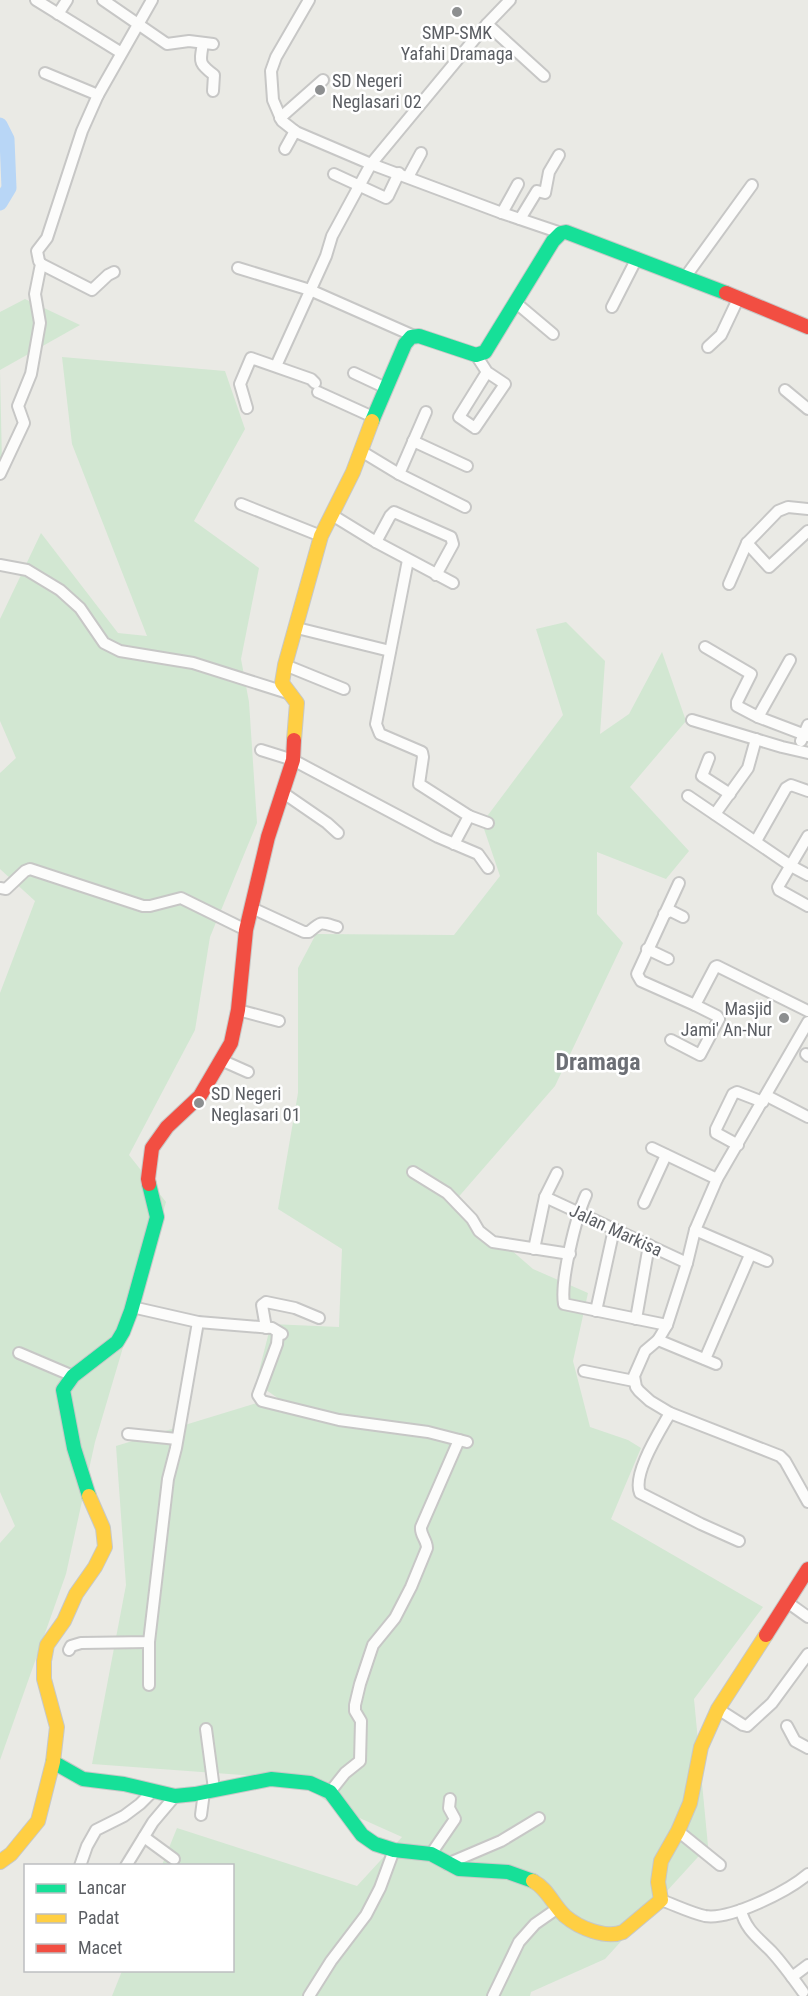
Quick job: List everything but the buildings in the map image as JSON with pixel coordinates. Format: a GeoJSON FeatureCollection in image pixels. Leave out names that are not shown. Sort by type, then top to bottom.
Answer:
{"type":"FeatureCollection","features":[{"type":"Feature","properties":{"kind":"street"},"geometry":{"type":"LineString","coordinates":[[36,0],[120,52]]}},
{"type":"Feature","properties":{"kind":"street"},"geometry":{"type":"LineString","coordinates":[[58,14],[67,0]]}},
{"type":"Feature","properties":{"kind":"street"},"geometry":{"type":"LineString","coordinates":[[103,0],[167,44],[189,41],[208,43],[201,63],[203,68],[214,75],[213,91]]}},
{"type":"Feature","properties":{"kind":"street"},"geometry":{"type":"LineString","coordinates":[[0,474],[24,423],[18,406],[31,374],[40,323],[35,294],[41,264],[37,251],[47,238],[82,130],[98,95],[120,52],[152,0]]}},
{"type":"Feature","properties":{"kind":"street"},"geometry":{"type":"LineString","coordinates":[[309,0],[276,57],[271,71],[271,92],[280,118],[295,131],[371,164],[502,213],[561,233],[566,232],[686,276],[808,327]]}},
{"type":"Feature","properties":{"kind":"street"},"geometry":{"type":"LineString","coordinates":[[276,366],[328,253],[332,236],[371,164],[487,24],[510,0]]}},
{"type":"Feature","properties":{"kind":"street"},"geometry":{"type":"LineString","coordinates":[[487,24],[544,76]]}},
{"type":"Feature","properties":{"kind":"street"},"geometry":{"type":"LineString","coordinates":[[45,73],[98,95]]}},
{"type":"Feature","properties":{"kind":"street"},"geometry":{"type":"LineString","coordinates":[[280,118],[323,80]]}},
{"type":"Feature","properties":{"kind":"street"},"geometry":{"type":"LineString","coordinates":[[285,149],[295,131]]}},
{"type":"Feature","properties":{"kind":"street"},"geometry":{"type":"LineString","coordinates":[[334,174],[387,197],[421,153]]}},
{"type":"Feature","properties":{"kind":"street"},"geometry":{"type":"LineString","coordinates":[[520,219],[537,191],[545,193],[549,172],[559,155]]}},
{"type":"Feature","properties":{"kind":"street"},"geometry":{"type":"LineString","coordinates":[[502,213],[518,184]]}},
{"type":"Feature","properties":{"kind":"street"},"geometry":{"type":"LineString","coordinates":[[686,276],[752,186]]}},
{"type":"Feature","properties":{"kind":"street"},"geometry":{"type":"LineString","coordinates":[[237,268],[310,290],[414,336],[476,355],[483,354],[488,349],[553,241],[561,233]]}},
{"type":"Feature","properties":{"kind":"street"},"geometry":{"type":"LineString","coordinates":[[612,307],[637,258]]}},
{"type":"Feature","properties":{"kind":"street"},"geometry":{"type":"LineString","coordinates":[[41,264],[92,290],[114,272]]}},
{"type":"Feature","properties":{"kind":"street"},"geometry":{"type":"LineString","coordinates":[[708,347],[721,335],[739,297]]}},
{"type":"Feature","properties":{"kind":"street"},"geometry":{"type":"LineString","coordinates":[[515,302],[553,334]]}},
{"type":"Feature","properties":{"kind":"street"},"geometry":{"type":"LineString","coordinates":[[0,1862],[11,1854],[38,1821],[53,1762],[57,1727],[44,1679],[45,1651],[49,1640],[64,1621],[76,1594],[95,1567],[105,1547],[103,1528],[87,1490],[74,1448],[63,1394],[64,1388],[73,1376],[117,1342],[132,1307],[157,1217],[148,1179],[152,1148],[167,1127],[200,1096],[231,1043],[238,1010],[246,930],[268,837],[293,760],[297,703],[282,683],[285,665],[321,536],[348,483],[373,417],[405,344],[414,336]]}},
{"type":"Feature","properties":{"kind":"street"},"geometry":{"type":"LineString","coordinates":[[476,355],[487,372],[505,384],[475,428],[459,417],[487,372]]}},
{"type":"Feature","properties":{"kind":"street"},"geometry":{"type":"LineString","coordinates":[[247,408],[240,384],[250,359],[312,379],[316,388],[373,417]]}},
{"type":"Feature","properties":{"kind":"street"},"geometry":{"type":"LineString","coordinates":[[354,373],[386,388]]}},
{"type":"Feature","properties":{"kind":"street"},"geometry":{"type":"LineString","coordinates":[[785,390],[808,409]]}},
{"type":"Feature","properties":{"kind":"street"},"geometry":{"type":"LineString","coordinates":[[399,474],[426,412]]}},
{"type":"Feature","properties":{"kind":"street"},"geometry":{"type":"LineString","coordinates":[[413,441],[467,466]]}},
{"type":"Feature","properties":{"kind":"street"},"geometry":{"type":"LineString","coordinates":[[361,451],[399,474],[465,507]]}},
{"type":"Feature","properties":{"kind":"street"},"geometry":{"type":"LineString","coordinates":[[241,504],[321,536]]}},
{"type":"Feature","properties":{"kind":"street"},"geometry":{"type":"LineString","coordinates":[[729,584],[747,543],[783,507],[808,509]]}},
{"type":"Feature","properties":{"kind":"street"},"geometry":{"type":"LineString","coordinates":[[376,542],[394,512],[451,537],[453,544],[436,575]]}},
{"type":"Feature","properties":{"kind":"street"},"geometry":{"type":"LineString","coordinates":[[332,515],[408,560],[453,583]]}},
{"type":"Feature","properties":{"kind":"street"},"geometry":{"type":"LineString","coordinates":[[747,543],[769,567],[808,531]]}},
{"type":"Feature","properties":{"kind":"street"},"geometry":{"type":"LineString","coordinates":[[408,560],[376,720],[378,732],[422,752],[419,784],[469,816],[488,823]]}},
{"type":"Feature","properties":{"kind":"street"},"geometry":{"type":"LineString","coordinates":[[0,565],[27,570],[60,590],[80,608],[104,643],[120,651],[193,663],[291,694]]}},
{"type":"Feature","properties":{"kind":"street"},"geometry":{"type":"LineString","coordinates":[[297,628],[390,651]]}},
{"type":"Feature","properties":{"kind":"street"},"geometry":{"type":"LineString","coordinates":[[692,720],[803,752],[806,732],[758,717],[736,704],[751,677],[750,673],[705,647]]}},
{"type":"Feature","properties":{"kind":"street"},"geometry":{"type":"LineString","coordinates":[[758,717],[790,660]]}},
{"type":"Feature","properties":{"kind":"street"},"geometry":{"type":"LineString","coordinates":[[285,665],[344,689]]}},
{"type":"Feature","properties":{"kind":"street"},"geometry":{"type":"LineString","coordinates":[[715,814],[748,768],[756,739]]}},
{"type":"Feature","properties":{"kind":"street"},"geometry":{"type":"LineString","coordinates":[[261,750],[293,760],[454,844],[478,854],[488,868]]}},
{"type":"Feature","properties":{"kind":"street"},"geometry":{"type":"LineString","coordinates":[[709,758],[702,776],[730,794]]}},
{"type":"Feature","properties":{"kind":"street"},"geometry":{"type":"LineString","coordinates":[[756,841],[786,788],[791,785],[808,791]]}},
{"type":"Feature","properties":{"kind":"street"},"geometry":{"type":"LineString","coordinates":[[282,792],[338,832]]}},
{"type":"Feature","properties":{"kind":"street"},"geometry":{"type":"LineString","coordinates":[[688,796],[791,866],[808,875]]}},
{"type":"Feature","properties":{"kind":"street"},"geometry":{"type":"LineString","coordinates":[[454,844],[469,816]]}},
{"type":"Feature","properties":{"kind":"street"},"geometry":{"type":"LineString","coordinates":[[808,836],[778,887],[778,890],[808,906]]}},
{"type":"Feature","properties":{"kind":"street"},"geometry":{"type":"LineString","coordinates":[[0,888],[6,889],[30,869],[143,906],[180,898],[246,930]]}},
{"type":"Feature","properties":{"kind":"street"},"geometry":{"type":"LineString","coordinates":[[671,1040],[700,1055],[719,1019],[695,1005],[638,979],[637,972],[679,883]]}},
{"type":"Feature","properties":{"kind":"street"},"geometry":{"type":"LineString","coordinates":[[252,908],[304,932],[309,932],[317,923],[322,922],[338,927]]}},
{"type":"Feature","properties":{"kind":"street"},"geometry":{"type":"LineString","coordinates":[[664,914],[671,911],[684,917]]}},
{"type":"Feature","properties":{"kind":"street"},"geometry":{"type":"LineString","coordinates":[[647,949],[668,959]]}},
{"type":"Feature","properties":{"kind":"street"},"geometry":{"type":"LineString","coordinates":[[695,1005],[713,969],[717,966],[808,1011]]}},
{"type":"Feature","properties":{"kind":"street"},"geometry":{"type":"LineString","coordinates":[[238,1010],[279,1021]]}},
{"type":"Feature","properties":{"kind":"street"},"geometry":{"type":"LineString","coordinates":[[806,1029],[717,1179],[694,1230],[687,1263],[667,1325],[658,1340],[641,1357],[635,1370],[634,1381],[644,1396],[670,1413],[780,1456],[808,1502]]}},
{"type":"Feature","properties":{"kind":"street"},"geometry":{"type":"LineString","coordinates":[[221,1060],[248,1072]]}},
{"type":"Feature","properties":{"kind":"street"},"geometry":{"type":"LineString","coordinates":[[738,1145],[716,1133],[737,1092],[765,1099],[808,1117]]}},
{"type":"Feature","properties":{"kind":"street"},"geometry":{"type":"LineString","coordinates":[[652,1148],[717,1179]]}},
{"type":"Feature","properties":{"kind":"street"},"geometry":{"type":"LineString","coordinates":[[644,1203],[666,1155]]}},
{"type":"Feature","properties":{"kind":"street"},"geometry":{"type":"LineString","coordinates":[[414,1172],[447,1193],[488,1239],[500,1244],[570,1254]]}},
{"type":"Feature","properties":{"kind":"street"},"geometry":{"type":"LineString","coordinates":[[534,1249],[545,1197],[557,1173]]}},
{"type":"Feature","properties":{"kind":"street"},"geometry":{"type":"LineString","coordinates":[[586,1195],[579,1212],[562,1302],[565,1305],[667,1325]]}},
{"type":"Feature","properties":{"kind":"street","name":"Jalan Markisa"},"geometry":{"type":"LineString","coordinates":[[545,1197],[687,1263]]}},
{"type":"Feature","properties":{"kind":"street"},"geometry":{"type":"LineString","coordinates":[[596,1311],[614,1229]]}},
{"type":"Feature","properties":{"kind":"street"},"geometry":{"type":"LineString","coordinates":[[694,1230],[767,1261]]}},
{"type":"Feature","properties":{"kind":"street"},"geometry":{"type":"LineString","coordinates":[[636,1318],[649,1245]]}},
{"type":"Feature","properties":{"kind":"street"},"geometry":{"type":"LineString","coordinates":[[705,1359],[750,1255]]}},
{"type":"Feature","properties":{"kind":"street"},"geometry":{"type":"LineString","coordinates":[[266,1328],[262,1306],[266,1302],[295,1308],[319,1318]]}},
{"type":"Feature","properties":{"kind":"street"},"geometry":{"type":"LineString","coordinates":[[132,1307],[198,1322],[275,1329],[280,1334],[258,1395],[262,1401],[339,1420],[366,1425],[416,1429],[463,1441],[421,1529],[427,1541],[427,1548],[411,1587],[395,1618],[373,1645],[360,1684],[355,1705],[355,1711],[361,1721],[360,1761],[345,1773],[330,1791]]}},
{"type":"Feature","properties":{"kind":"street"},"geometry":{"type":"LineString","coordinates":[[149,1684],[149,1642],[168,1479],[198,1322]]}},
{"type":"Feature","properties":{"kind":"street"},"geometry":{"type":"LineString","coordinates":[[658,1340],[716,1364]]}},
{"type":"Feature","properties":{"kind":"street"},"geometry":{"type":"LineString","coordinates":[[19,1353],[73,1376]]}},
{"type":"Feature","properties":{"kind":"street"},"geometry":{"type":"LineString","coordinates":[[584,1371],[634,1381]]}},
{"type":"Feature","properties":{"kind":"street"},"geometry":{"type":"LineString","coordinates":[[670,1413],[643,1465],[638,1485],[639,1493],[740,1541]]}},
{"type":"Feature","properties":{"kind":"street"},"geometry":{"type":"LineString","coordinates":[[128,1434],[177,1439]]}},
{"type":"Feature","properties":{"kind":"street"},"geometry":{"type":"LineString","coordinates":[[661,1900],[658,1882],[661,1861],[678,1831],[693,1796],[701,1746],[718,1709],[808,1569]]}},
{"type":"Feature","properties":{"kind":"street"},"geometry":{"type":"LineString","coordinates":[[787,1602],[808,1617]]}},
{"type":"Feature","properties":{"kind":"street"},"geometry":{"type":"LineString","coordinates":[[69,1650],[71,1646],[81,1643],[149,1642]]}},
{"type":"Feature","properties":{"kind":"street"},"geometry":{"type":"LineString","coordinates":[[718,1709],[747,1726],[772,1703],[808,1654]]}},
{"type":"Feature","properties":{"kind":"street"},"geometry":{"type":"LineString","coordinates":[[787,1726],[794,1739],[807,1745]]}},
{"type":"Feature","properties":{"kind":"street"},"geometry":{"type":"LineString","coordinates":[[201,1815],[209,1790],[206,1729]]}},
{"type":"Feature","properties":{"kind":"street"},"geometry":{"type":"LineString","coordinates":[[53,1762],[82,1779],[124,1784],[175,1796],[271,1779],[310,1783],[330,1791],[366,1839],[375,1844],[394,1850],[431,1854],[459,1869],[508,1872],[527,1877],[542,1886],[565,1916],[576,1924],[611,1936],[626,1930],[661,1900]]}},
{"type":"Feature","properties":{"kind":"street"},"geometry":{"type":"LineString","coordinates":[[81,1864],[96,1830],[124,1816],[152,1791]]}},
{"type":"Feature","properties":{"kind":"street"},"geometry":{"type":"LineString","coordinates":[[127,1864],[153,1822],[175,1796]]}},
{"type":"Feature","properties":{"kind":"street"},"geometry":{"type":"LineString","coordinates":[[431,1854],[454,1821],[454,1816],[448,1808],[450,1799]]}},
{"type":"Feature","properties":{"kind":"street"},"geometry":{"type":"LineString","coordinates":[[447,1864],[501,1841],[539,1818]]}},
{"type":"Feature","properties":{"kind":"street"},"geometry":{"type":"LineString","coordinates":[[678,1831],[720,1865]]}},
{"type":"Feature","properties":{"kind":"street"},"geometry":{"type":"LineString","coordinates":[[144,1837],[174,1859]]}},
{"type":"Feature","properties":{"kind":"street"},"geometry":{"type":"LineString","coordinates":[[309,1996],[366,1915],[380,1888],[394,1850]]}},
{"type":"Feature","properties":{"kind":"street"},"geometry":{"type":"LineString","coordinates":[[661,1900],[705,1916],[741,1910],[788,1889],[808,1874]]}},
{"type":"Feature","properties":{"kind":"street"},"geometry":{"type":"LineString","coordinates":[[493,1996],[519,1942],[535,1924],[558,1908]]}},
{"type":"Feature","properties":{"kind":"street"},"geometry":{"type":"LineString","coordinates":[[741,1910],[751,1932],[803,1992]]}},
{"type":"Feature","properties":{"kind":"street"},"geometry":{"type":"LineString","coordinates":[[792,1977],[808,1965]]}},
{"type":"Feature","properties":{"kind":"green space"},"geometry":{"type":"Polygon","coordinates":[[[25,299],[80,325],[0,370],[0,312],[25,299]]]}},
{"type":"Feature","properties":{"kind":"green space"},"geometry":{"type":"Polygon","coordinates":[[[62,357],[225,371],[245,429],[194,521],[259,568],[241,659],[249,702],[257,823],[210,937],[195,1030],[129,1155],[166,1202],[95,1442],[66,1574],[0,1760],[0,1543],[15,1526],[0,1492],[0,993],[35,901],[0,869],[0,773],[16,758],[0,721],[0,619],[41,533],[118,633],[147,636],[72,444],[62,357]]]}},
{"type":"Feature","properties":{"kind":"green space"},"geometry":{"type":"Polygon","coordinates":[[[0,370],[2,463],[0,462],[0,370]]]}},
{"type":"Feature","properties":{"kind":"green space"},"geometry":{"type":"Polygon","coordinates":[[[566,622],[605,661],[600,734],[629,714],[662,652],[686,721],[630,787],[689,851],[666,879],[597,852],[597,914],[623,943],[555,1086],[455,1201],[533,1269],[588,1293],[573,1361],[590,1427],[628,1440],[641,1448],[611,1519],[763,1607],[694,1699],[708,1846],[605,1959],[531,1992],[530,1996],[112,1996],[122,1972],[234,1972],[234,1864],[162,1864],[177,1828],[357,1886],[402,1837],[335,1807],[295,1779],[92,1764],[126,1585],[116,1446],[260,1402],[282,1401],[256,1383],[271,1324],[339,1327],[342,1249],[278,1209],[298,1093],[298,968],[316,934],[454,935],[500,876],[482,823],[563,715],[536,629],[566,622]]]}},
{"type":"Feature","properties":{"kind":"waterway"},"geometry":{"type":"LineString","coordinates":[[0,125],[7,139],[9,188],[0,203]]}},
{"type":"Feature","properties":{"kind":"traffic: fast"},"geometry":{"type":"LineString","coordinates":[[372,421],[405,344],[411,337],[419,336],[476,355],[485,352],[553,241],[561,233],[566,232],[726,293]]}},
{"type":"Feature","properties":{"kind":"traffic: fast"},"geometry":{"type":"LineString","coordinates":[[89,1496],[74,1448],[63,1390],[73,1376],[117,1342],[123,1332],[157,1217],[149,1184]]}},
{"type":"Feature","properties":{"kind":"traffic: fast"},"geometry":{"type":"LineString","coordinates":[[53,1762],[83,1779],[124,1784],[175,1796],[271,1779],[310,1783],[330,1792],[362,1835],[375,1844],[394,1850],[431,1854],[459,1869],[508,1872],[533,1881]]}},
{"type":"Feature","properties":{"kind":"traffic: slow"},"geometry":{"type":"LineString","coordinates":[[294,740],[297,703],[282,683],[285,665],[321,536],[353,472],[372,421]]}},
{"type":"Feature","properties":{"kind":"traffic: slow"},"geometry":{"type":"LineString","coordinates":[[0,1862],[11,1854],[38,1821],[53,1762],[57,1727],[44,1679],[47,1645],[64,1621],[76,1594],[95,1567],[105,1547],[103,1528],[89,1496]]}},
{"type":"Feature","properties":{"kind":"traffic: slow"},"geometry":{"type":"LineString","coordinates":[[533,1881],[543,1888],[565,1916],[578,1925],[601,1933],[623,1932],[661,1900],[658,1882],[661,1861],[690,1803],[701,1747],[718,1709],[766,1635]]}},
{"type":"Feature","properties":{"kind":"traffic: jam"},"geometry":{"type":"LineString","coordinates":[[726,293],[808,327]]}},
{"type":"Feature","properties":{"kind":"traffic: jam"},"geometry":{"type":"LineString","coordinates":[[149,1184],[152,1148],[167,1127],[200,1096],[231,1043],[238,1010],[246,930],[268,837],[293,760],[294,740]]}},
{"type":"Feature","properties":{"kind":"traffic: jam"},"geometry":{"type":"LineString","coordinates":[[766,1635],[808,1569]]}},
{"type":"Feature","properties":{"kind":"place","name":"SMP-SMK Yafahi Dramaga"},"geometry":{"type":"Point","coordinates":[457,12]}},
{"type":"Feature","properties":{"kind":"place","name":"SD Negeri Neglasari 02"},"geometry":{"type":"Point","coordinates":[320,90]}},
{"type":"Feature","properties":{"kind":"place","name":"Masjid Jami' An-Nur"},"geometry":{"type":"Point","coordinates":[784,1018]}},
{"type":"Feature","properties":{"kind":"place","name":"SD Negeri Neglasari 01"},"geometry":{"type":"Point","coordinates":[199,1103]}},
{"type":"Feature","properties":{"kind":"district","name":"Dramaga"},"geometry":{"type":"Point","coordinates":[598,1062]}}]}
